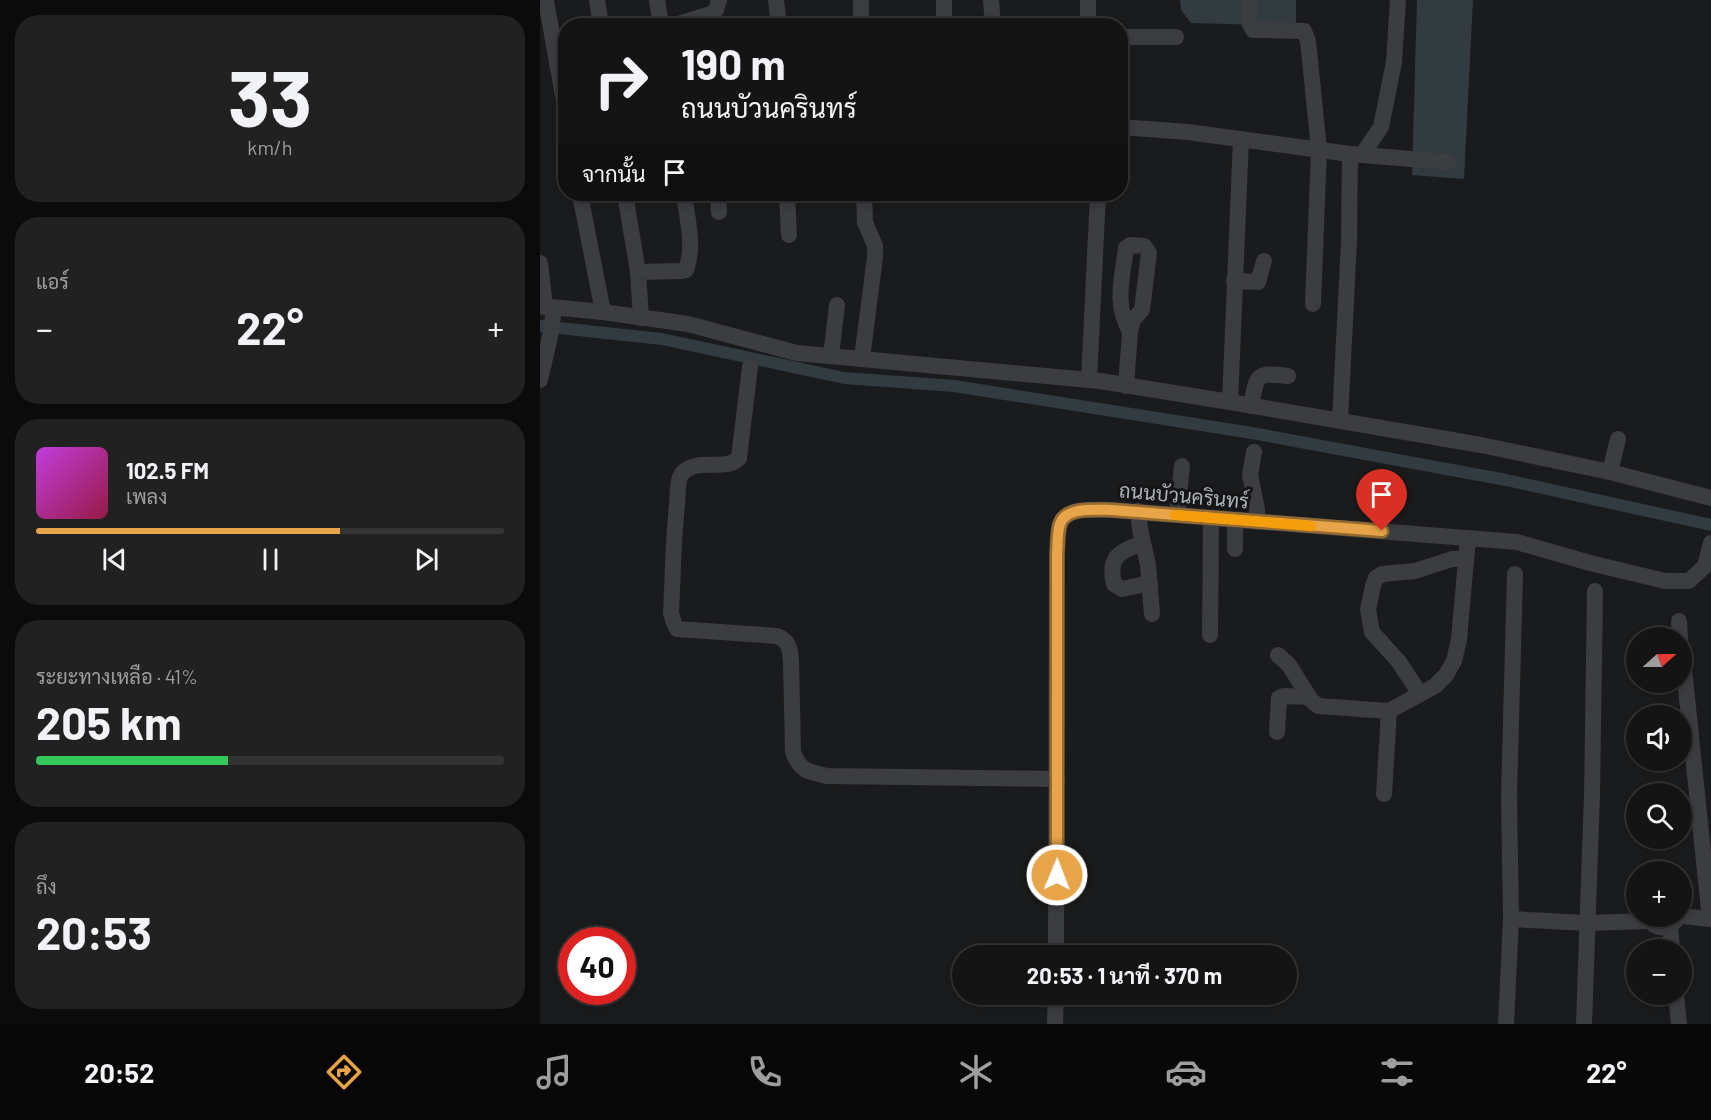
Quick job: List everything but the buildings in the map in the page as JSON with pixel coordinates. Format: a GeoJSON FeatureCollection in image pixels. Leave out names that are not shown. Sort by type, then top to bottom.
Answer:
{"type":"FeatureCollection","features":[{"type":"Feature","properties":{"kind":"street"},"geometry":{"type":"LineString","coordinates":[[597,0],[600,18]]}},
{"type":"Feature","properties":{"kind":"street"},"geometry":{"type":"LineString","coordinates":[[657,0],[660,18]]}},
{"type":"Feature","properties":{"kind":"street"},"geometry":{"type":"LineString","coordinates":[[698,18],[716,10],[719,0]]}},
{"type":"Feature","properties":{"kind":"street"},"geometry":{"type":"LineString","coordinates":[[776,0],[778,18]]}},
{"type":"Feature","properties":{"kind":"street"},"geometry":{"type":"LineString","coordinates":[[861,0],[861,18]]}},
{"type":"Feature","properties":{"kind":"street"},"geometry":{"type":"LineString","coordinates":[[944,0],[944,18]]}},
{"type":"Feature","properties":{"kind":"street"},"geometry":{"type":"LineString","coordinates":[[991,0],[992,18]]}},
{"type":"Feature","properties":{"kind":"street"},"geometry":{"type":"LineString","coordinates":[[1088,18],[1089,0]]}},
{"type":"Feature","properties":{"kind":"street"},"geometry":{"type":"LineString","coordinates":[[1249,0],[1249,22],[1253,30],[1304,31],[1308,41],[1319,149],[1312,304]]}},
{"type":"Feature","properties":{"kind":"street"},"geometry":{"type":"LineString","coordinates":[[1340,420],[1356,154],[1381,127],[1394,62],[1398,0]]}},
{"type":"Feature","properties":{"kind":"street"},"geometry":{"type":"LineString","coordinates":[[546,1],[558,68]]}},
{"type":"Feature","properties":{"kind":"street"},"geometry":{"type":"LineString","coordinates":[[1128,37],[1176,37]]}},
{"type":"Feature","properties":{"kind":"street"},"geometry":{"type":"LineString","coordinates":[[1128,128],[1188,132],[1356,154],[1448,162]]}},
{"type":"Feature","properties":{"kind":"street"},"geometry":{"type":"LineString","coordinates":[[1230,402],[1241,139]]}},
{"type":"Feature","properties":{"kind":"street"},"geometry":{"type":"LineString","coordinates":[[581,201],[603,312]]}},
{"type":"Feature","properties":{"kind":"street"},"geometry":{"type":"LineString","coordinates":[[626,201],[638,272],[641,318]]}},
{"type":"Feature","properties":{"kind":"street"},"geometry":{"type":"LineString","coordinates":[[638,272],[686,270],[689,262],[690,238],[685,201]]}},
{"type":"Feature","properties":{"kind":"street"},"geometry":{"type":"LineString","coordinates":[[718,201],[719,212]]}},
{"type":"Feature","properties":{"kind":"street"},"geometry":{"type":"LineString","coordinates":[[787,201],[789,235]]}},
{"type":"Feature","properties":{"kind":"street"},"geometry":{"type":"LineString","coordinates":[[862,358],[875,257],[875,246],[865,222],[864,201]]}},
{"type":"Feature","properties":{"kind":"street"},"geometry":{"type":"LineString","coordinates":[[1089,380],[1098,201]]}},
{"type":"Feature","properties":{"kind":"street"},"geometry":{"type":"LineString","coordinates":[[1234,281],[1258,282],[1264,261]]}},
{"type":"Feature","properties":{"kind":"street"},"geometry":{"type":"LineString","coordinates":[[540,263],[551,332],[540,380]]}},
{"type":"Feature","properties":{"kind":"street"},"geometry":{"type":"LineString","coordinates":[[831,356],[837,305]]}},
{"type":"Feature","properties":{"kind":"street"},"geometry":{"type":"LineString","coordinates":[[548,308],[603,312],[688,324],[785,350],[1089,380],[1230,402],[1481,445],[1610,472],[1711,498]]}},
{"type":"Feature","properties":{"kind":"street"},"geometry":{"type":"LineString","coordinates":[[1126,386],[1130,332]]}},
{"type":"Feature","properties":{"kind":"street"},"geometry":{"type":"LineString","coordinates":[[750,367],[739,458],[734,463],[725,465],[693,466],[684,471],[680,478],[671,612],[674,623],[678,628],[777,636],[784,639],[789,646],[791,661],[793,752],[797,763],[807,772],[827,776],[1057,779]]}},
{"type":"Feature","properties":{"kind":"street"},"geometry":{"type":"LineString","coordinates":[[1251,406],[1255,383],[1262,375],[1288,376]]}},
{"type":"Feature","properties":{"kind":"street"},"geometry":{"type":"LineString","coordinates":[[1610,472],[1618,439]]}},
{"type":"Feature","properties":{"kind":"street"},"geometry":{"type":"LineString","coordinates":[[1254,452],[1250,475],[1257,509],[1257,522]]}},
{"type":"Feature","properties":{"kind":"street"},"geometry":{"type":"LineString","coordinates":[[1177,515],[1182,466]]}},
{"type":"Feature","properties":{"kind":"street","name":"ถนนบัวนครินทร์"},"geometry":{"type":"LineString","coordinates":[[1056,945],[1057,553],[1060,523],[1069,514],[1081,510],[1138,512],[1517,542],[1665,581],[1689,581],[1705,566],[1711,548]]}},
{"type":"Feature","properties":{"kind":"street"},"geometry":{"type":"LineString","coordinates":[[1138,512],[1150,583],[1152,614]]}},
{"type":"Feature","properties":{"kind":"street"},"geometry":{"type":"LineString","coordinates":[[1210,518],[1210,635]]}},
{"type":"Feature","properties":{"kind":"street"},"geometry":{"type":"LineString","coordinates":[[1235,520],[1235,549]]}},
{"type":"Feature","properties":{"kind":"street"},"geometry":{"type":"LineString","coordinates":[[1278,655],[1295,673],[1318,706],[1389,711],[1435,686],[1446,675],[1454,661],[1459,639],[1468,539]]}},
{"type":"Feature","properties":{"kind":"street"},"geometry":{"type":"LineString","coordinates":[[1143,543],[1121,551],[1117,555],[1114,562],[1113,584],[1122,589],[1150,583]]}},
{"type":"Feature","properties":{"kind":"street"},"geometry":{"type":"LineString","coordinates":[[1420,694],[1399,662],[1372,632],[1368,610],[1373,586],[1376,578],[1382,574],[1415,571],[1446,560],[1466,558]]}},
{"type":"Feature","properties":{"kind":"street"},"geometry":{"type":"LineString","coordinates":[[1506,1024],[1511,920],[1509,796],[1515,574]]}},
{"type":"Feature","properties":{"kind":"street"},"geometry":{"type":"LineString","coordinates":[[1584,1024],[1595,591]]}},
{"type":"Feature","properties":{"kind":"street"},"geometry":{"type":"LineString","coordinates":[[1686,693],[1710,919],[1692,919]]}},
{"type":"Feature","properties":{"kind":"street"},"geometry":{"type":"LineString","coordinates":[[1277,732],[1279,698],[1284,696],[1310,697]]}},
{"type":"Feature","properties":{"kind":"street"},"geometry":{"type":"LineString","coordinates":[[1384,795],[1389,711]]}},
{"type":"Feature","properties":{"kind":"street"},"geometry":{"type":"LineString","coordinates":[[1511,920],[1587,923],[1626,920]]}},
{"type":"Feature","properties":{"kind":"street"},"geometry":{"type":"LineString","coordinates":[[1055,1024],[1056,1005]]}},
{"type":"Feature","properties":{"kind":"street"},"geometry":{"type":"LineString","coordinates":[[1677,1005],[1679,1024]]}},
{"type":"Feature","properties":{"kind":"shaded area"},"geometry":{"type":"Polygon","coordinates":[[[1180,0],[1296,0],[1296,26],[1191,23],[1181,10],[1180,0]]]}},
{"type":"Feature","properties":{"kind":"shaded area"},"geometry":{"type":"Polygon","coordinates":[[[1417,0],[1473,0],[1464,179],[1412,175],[1417,0]]]}},
{"type":"Feature","properties":{"kind":"waterway"},"geometry":{"type":"LineString","coordinates":[[540,326],[662,339],[844,378],[954,386],[1252,433],[1506,480],[1711,525]]}},
{"type":"Feature","properties":{"kind":"slow traffic"},"geometry":{"type":"LineString","coordinates":[[1175,515],[1311,526]]}},
{"type":"Feature","properties":{"kind":"route"},"geometry":{"type":"LineString","coordinates":[[1057,875],[1057,553],[1060,523],[1069,514],[1081,510],[1112,510],[1382,531]]}}]}
